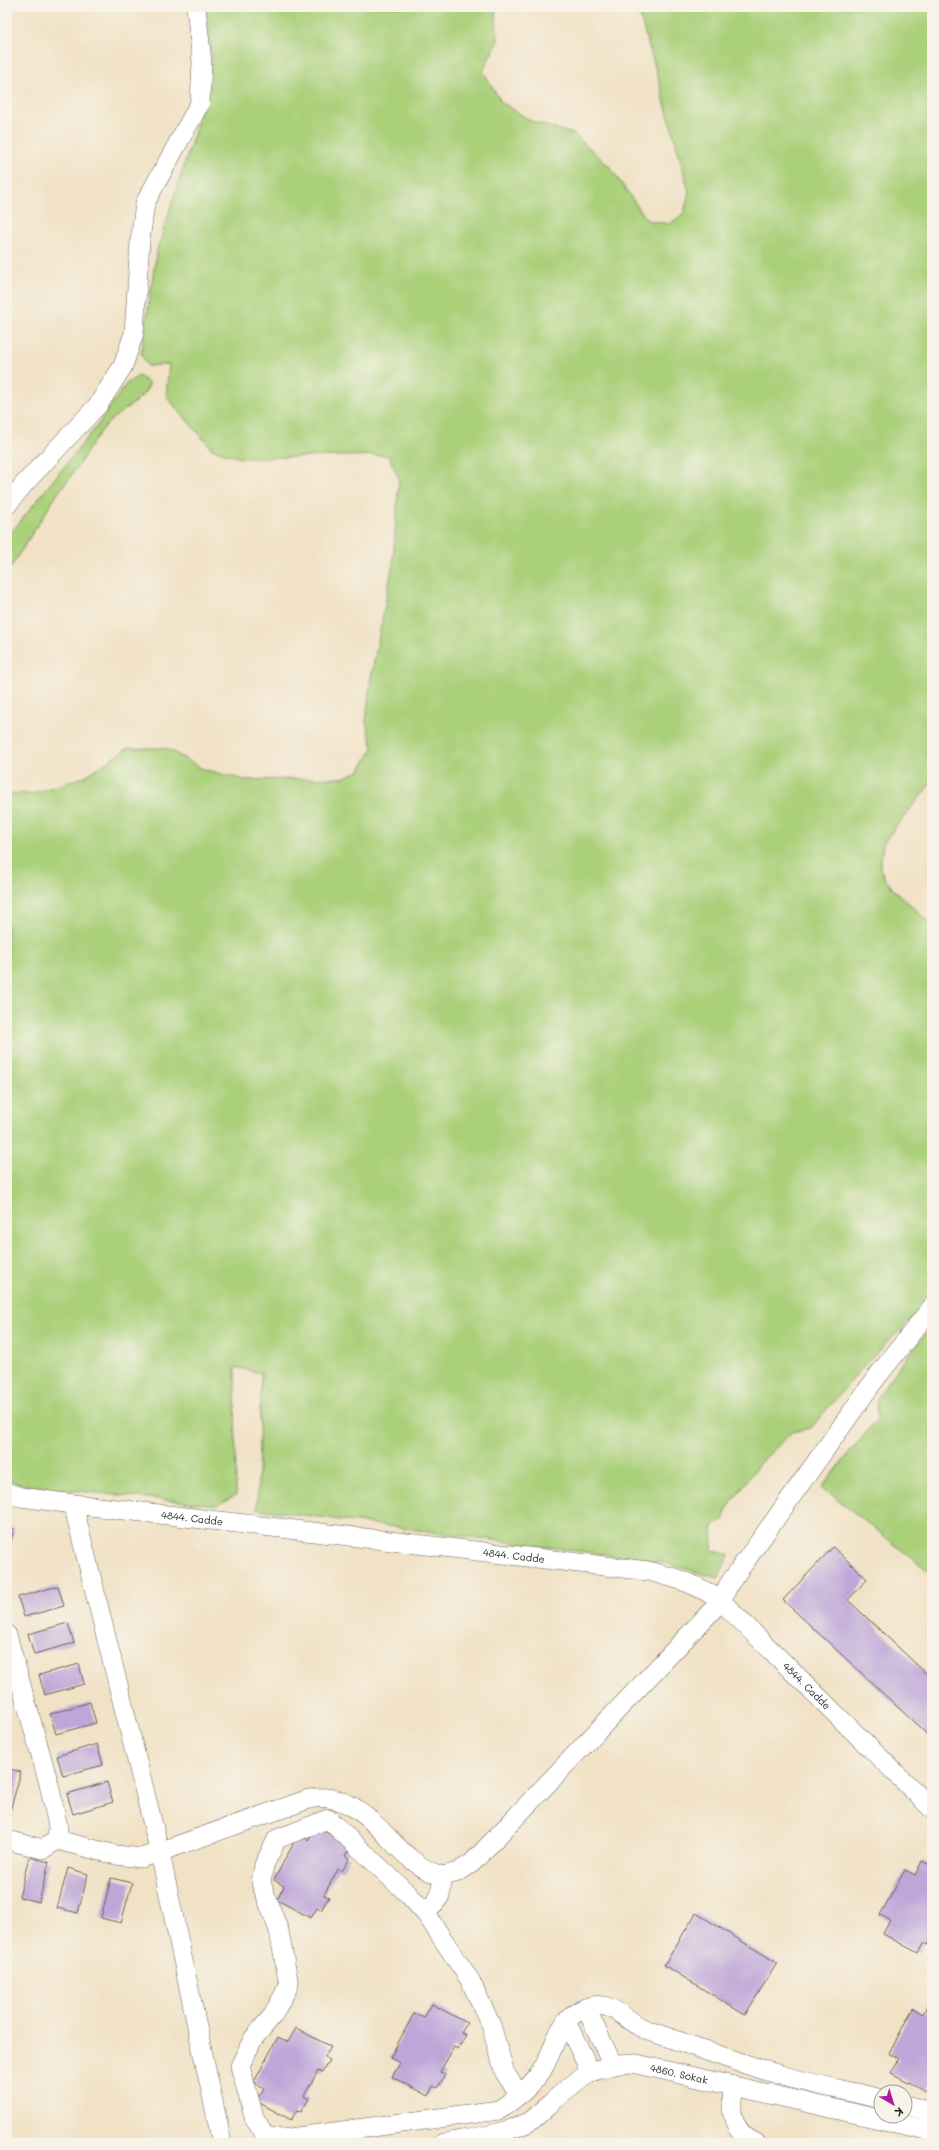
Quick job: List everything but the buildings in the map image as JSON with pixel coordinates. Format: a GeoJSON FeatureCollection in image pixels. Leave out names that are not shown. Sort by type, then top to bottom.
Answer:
{"type":"FeatureCollection","features":[{"type":"Feature","properties":{"kind":"street"},"geometry":{"type":"LineString","coordinates":[[7,505],[24,484],[98,405],[123,366],[134,333],[140,241],[145,202],[200,104],[202,62],[196,7]]}},
{"type":"Feature","properties":{"kind":"street"},"geometry":{"type":"LineString","coordinates":[[7,1840],[43,1848],[57,1840],[116,1855],[142,1858],[160,1853],[309,1799],[328,1798],[349,1806],[364,1815],[414,1863],[430,1873],[443,1876],[458,1872],[472,1863],[721,1601],[729,1584],[876,1378],[932,1307]]}},
{"type":"Feature","properties":{"kind":"street","name":"4844. Cadde"},"geometry":{"type":"LineString","coordinates":[[7,1492],[21,1497],[73,1504],[648,1571],[679,1578],[702,1588],[721,1601],[932,1809]]}},
{"type":"Feature","properties":{"kind":"street"},"geometry":{"type":"LineString","coordinates":[[73,1504],[160,1853],[222,2143]]}},
{"type":"Feature","properties":{"kind":"street"},"geometry":{"type":"LineString","coordinates":[[7,1635],[49,1784],[58,1827],[57,1840]]}},
{"type":"Feature","properties":{"kind":"street"},"geometry":{"type":"LineString","coordinates":[[522,2094],[512,2085],[505,2072],[491,2025],[470,1980],[426,1914],[408,1893],[328,1819],[277,1839],[264,1865],[261,1883],[279,1931],[289,1985],[273,2015],[253,2039],[240,2066],[254,2117],[265,2136],[282,2139],[467,2116],[499,2110],[522,2094],[538,2076],[549,2058],[556,2035],[566,2021],[586,2008],[598,2004],[613,2008],[640,2028],[784,2076],[873,2097]]}},
{"type":"Feature","properties":{"kind":"street"},"geometry":{"type":"LineString","coordinates":[[426,1914],[440,1896],[443,1876]]}},
{"type":"Feature","properties":{"kind":"street"},"geometry":{"type":"LineString","coordinates":[[586,2008],[612,2064]]}},
{"type":"Feature","properties":{"kind":"street"},"geometry":{"type":"LineString","coordinates":[[566,2021],[591,2073]]}},
{"type":"Feature","properties":{"kind":"street","name":"4860. Sokak"},"geometry":{"type":"LineString","coordinates":[[443,2143],[501,2133],[530,2121],[573,2083],[612,2064],[632,2063],[932,2131]]}},
{"type":"Feature","properties":{"kind":"street"},"geometry":{"type":"LineString","coordinates":[[734,2086],[731,2100],[731,2112],[741,2133],[756,2143]]}},
{"type":"Feature","properties":{"kind":"street"},"geometry":{"type":"LineString","coordinates":[[913,2107],[932,2112]]}},
{"type":"Feature","properties":{"kind":"green space"},"geometry":{"type":"Polygon","coordinates":[[[202,7],[495,7],[498,40],[483,71],[501,102],[533,122],[574,134],[610,167],[647,220],[670,224],[684,213],[689,192],[656,70],[637,7],[932,7],[932,782],[883,843],[880,867],[885,879],[895,891],[932,924],[932,1294],[920,1310],[863,1367],[811,1428],[792,1432],[759,1464],[727,1509],[723,1520],[713,1526],[712,1550],[729,1555],[718,1578],[662,1562],[257,1509],[261,1373],[235,1367],[236,1495],[217,1505],[28,1486],[7,1480],[7,793],[31,794],[84,777],[128,748],[166,748],[203,769],[245,780],[342,778],[359,771],[373,748],[366,722],[370,683],[393,562],[399,478],[388,455],[240,458],[212,449],[166,396],[169,364],[148,366],[141,354],[157,250],[195,131],[212,56],[202,7]]]}},
{"type":"Feature","properties":{"kind":"green space"},"geometry":{"type":"Polygon","coordinates":[[[139,376],[150,384],[146,391],[137,401],[115,417],[102,430],[60,490],[7,573],[7,538],[96,427],[127,383],[139,376]]]}},
{"type":"Feature","properties":{"kind":"green space"},"geometry":{"type":"Polygon","coordinates":[[[932,1326],[932,1574],[822,1487],[877,1419],[877,1398],[899,1367],[932,1326]]]}}]}
